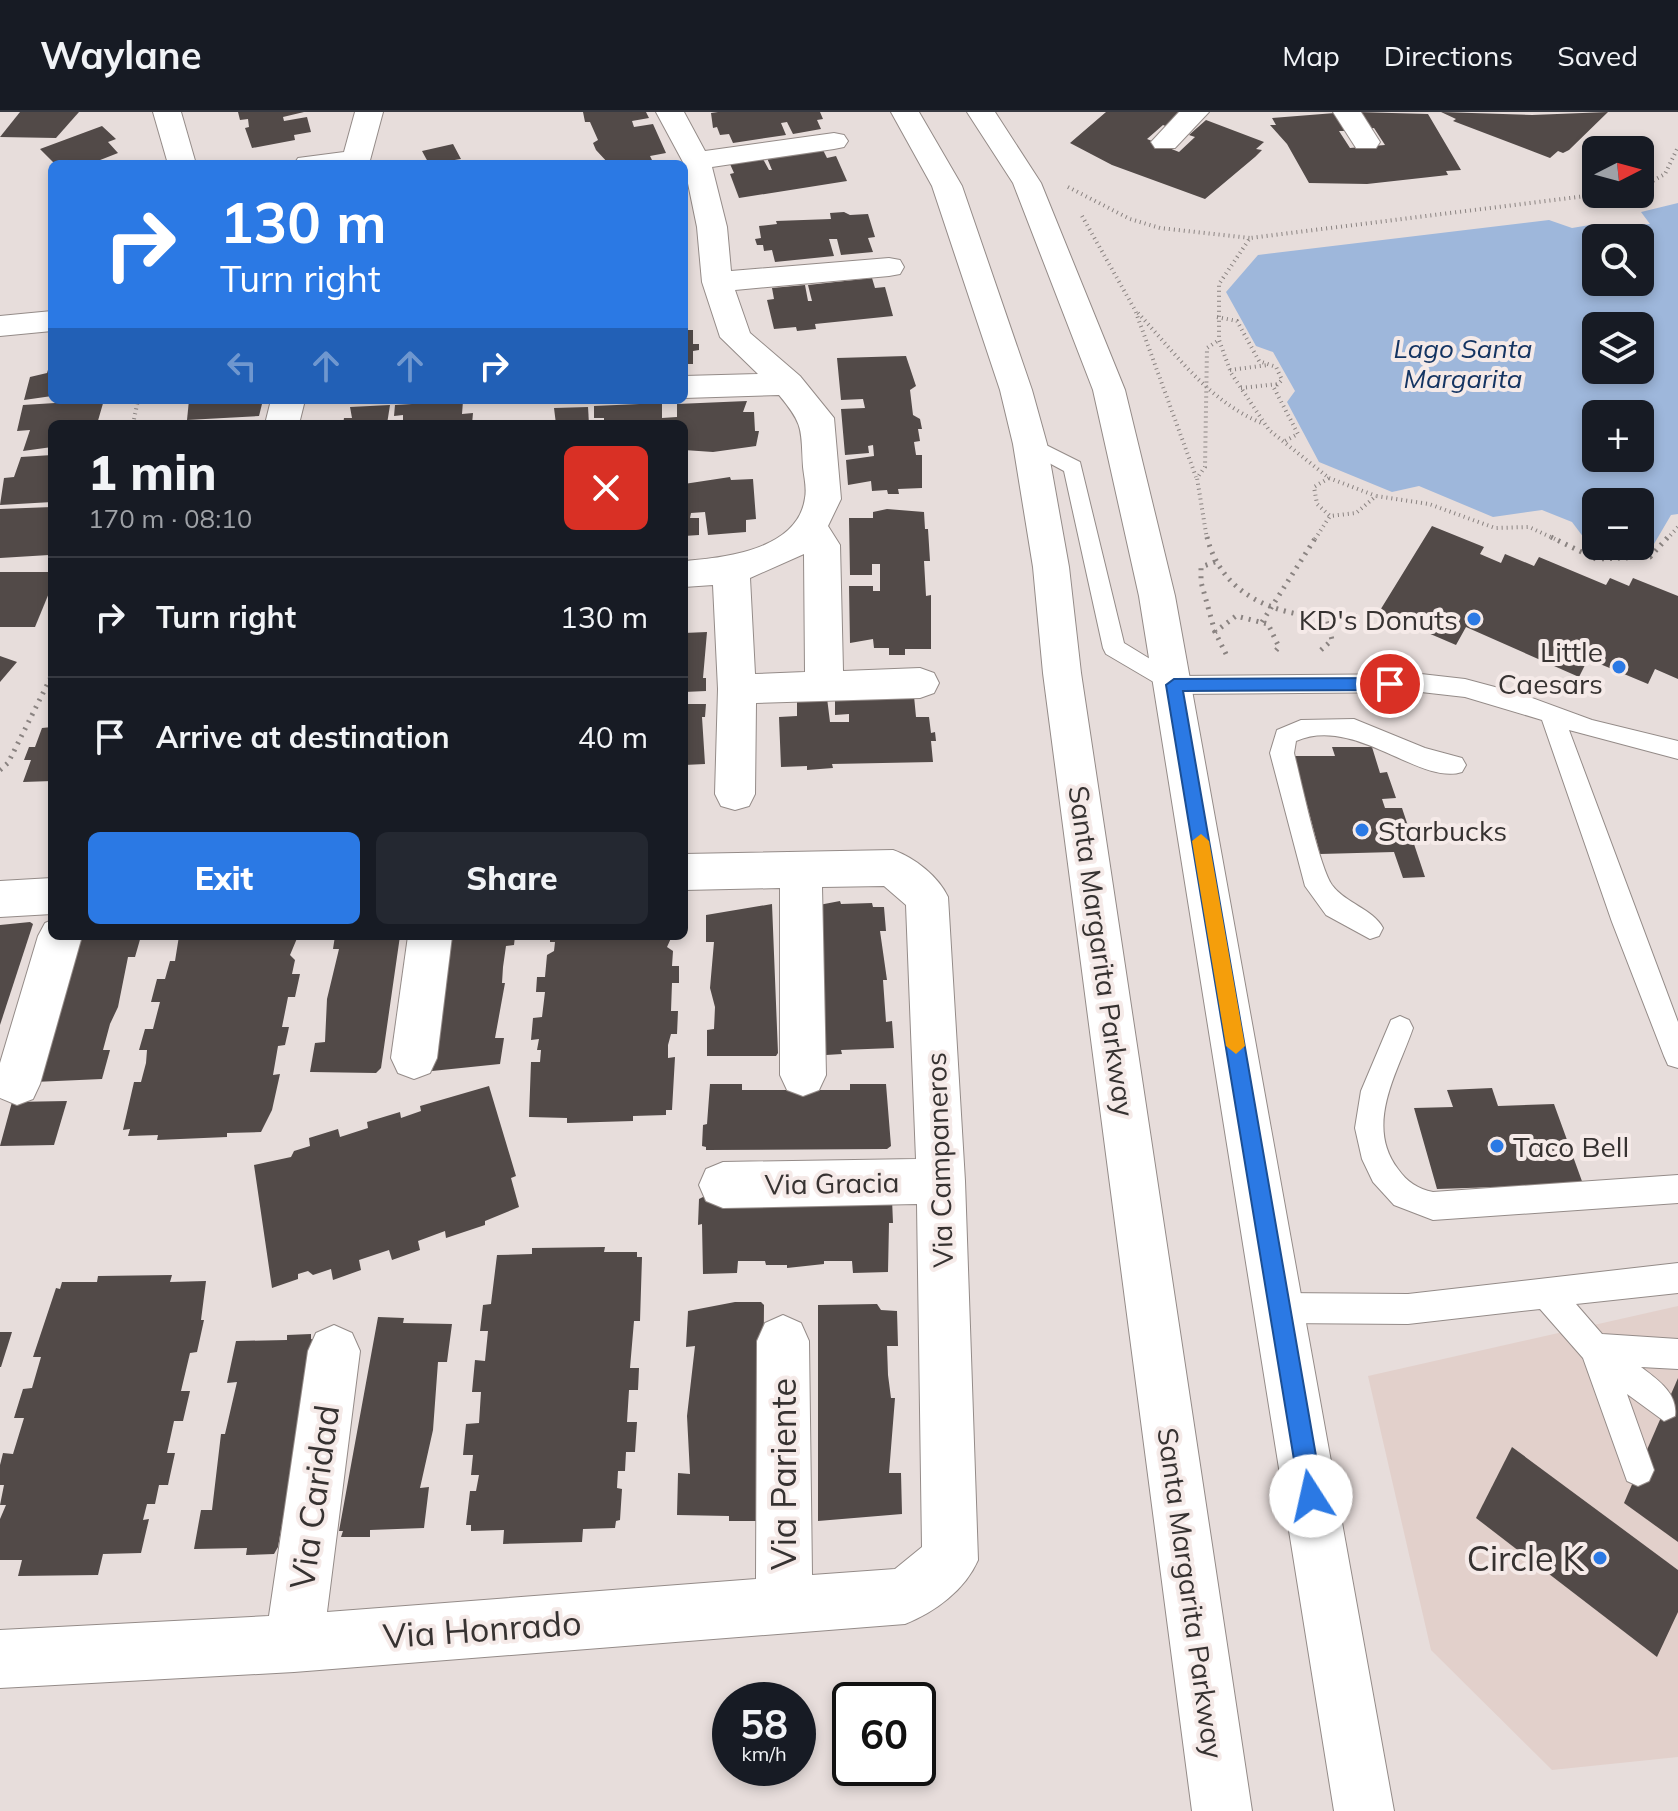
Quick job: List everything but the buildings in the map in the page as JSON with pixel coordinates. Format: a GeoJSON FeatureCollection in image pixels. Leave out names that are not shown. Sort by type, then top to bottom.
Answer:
{"type":"FeatureCollection","features":[{"type":"Feature","properties":{"kind":"street"},"geometry":{"type":"LineString","coordinates":[[167,112],[181,160]]}},
{"type":"Feature","properties":{"kind":"street"},"geometry":{"type":"LineString","coordinates":[[357,160],[369,112]]}},
{"type":"Feature","properties":{"kind":"street"},"geometry":{"type":"LineString","coordinates":[[670,112],[696,161],[698,229],[736,337],[788,384],[817,418],[823,499],[810,526],[788,549],[731,571],[688,574]]}},
{"type":"Feature","properties":{"kind":"street","name":"Santa Margarita Parkway"},"geometry":{"type":"LineString","coordinates":[[905,112],[947,186],[1016,390],[1030,444],[1051,567],[1062,673],[1222,1811]]}},
{"type":"Feature","properties":{"kind":"street"},"geometry":{"type":"LineString","coordinates":[[981,112],[1027,183],[1109,390],[1174,685],[1364,1811]]}},
{"type":"Feature","properties":{"kind":"street"},"geometry":{"type":"LineString","coordinates":[[1165,142],[1195,112]]}},
{"type":"Feature","properties":{"kind":"street"},"geometry":{"type":"LineString","coordinates":[[1347,112],[1366,142]]}},
{"type":"Feature","properties":{"kind":"street"},"geometry":{"type":"LineString","coordinates":[[696,161],[834,141]]}},
{"type":"Feature","properties":{"kind":"street"},"geometry":{"type":"LineString","coordinates":[[717,282],[889,267]]}},
{"type":"Feature","properties":{"kind":"street"},"geometry":{"type":"LineString","coordinates":[[0,326],[48,321]]}},
{"type":"Feature","properties":{"kind":"street"},"geometry":{"type":"LineString","coordinates":[[688,387],[788,384]]}},
{"type":"Feature","properties":{"kind":"street"},"geometry":{"type":"LineString","coordinates":[[810,526],[822,545],[824,686]]}},
{"type":"Feature","properties":{"kind":"street"},"geometry":{"type":"LineString","coordinates":[[731,571],[737,689],[735,794]]}},
{"type":"Feature","properties":{"kind":"street"},"geometry":{"type":"LineString","coordinates":[[737,689],[920,683]]}},
{"type":"Feature","properties":{"kind":"street","name":"Via Campaneros"},"geometry":{"type":"LineString","coordinates":[[688,872],[893,868],[927,897],[941,1181],[950,1560]]}},
{"type":"Feature","properties":{"kind":"street"},"geometry":{"type":"LineString","coordinates":[[801,869],[803,1075]]}},
{"type":"Feature","properties":{"kind":"street"},"geometry":{"type":"LineString","coordinates":[[0,899],[48,896]]}},
{"type":"Feature","properties":{"kind":"street"},"geometry":{"type":"LineString","coordinates":[[17,1084],[59,940]]}},
{"type":"Feature","properties":{"kind":"street"},"geometry":{"type":"LineString","coordinates":[[414,1058],[429,940]]}},
{"type":"Feature","properties":{"kind":"street","name":"Via Gracia"},"geometry":{"type":"LineString","coordinates":[[723,1185],[941,1181]]}},
{"type":"Feature","properties":{"kind":"street","name":"Via Pariente"},"geometry":{"type":"LineString","coordinates":[[783,1341],[784,1608]]}},
{"type":"Feature","properties":{"kind":"street","name":"Via Caridad"},"geometry":{"type":"LineString","coordinates":[[294,1643],[334,1351]]}},
{"type":"Feature","properties":{"kind":"street","name":"Via Honrado"},"geometry":{"type":"LineString","coordinates":[[0,1659],[294,1643],[784,1608],[905,1596],[950,1560]]}},
{"type":"Feature","properties":{"kind":"lane"},"geometry":{"type":"LineString","coordinates":[[1030,444],[1073,467],[1114,648],[1174,685],[1421,683],[1465,688],[1513,700],[1552,716],[1678,750]]}},
{"type":"Feature","properties":{"kind":"lane"},"geometry":{"type":"LineString","coordinates":[[1552,716],[1625,922],[1678,1056]]}},
{"type":"Feature","properties":{"kind":"lane"},"geometry":{"type":"LineString","coordinates":[[1370,928],[1335,907],[1318,886],[1282,753],[1285,736],[1301,729],[1354,728],[1374,733],[1420,756],[1454,765]]}},
{"type":"Feature","properties":{"kind":"lane"},"geometry":{"type":"LineString","coordinates":[[1400,1028],[1373,1098],[1370,1128],[1378,1163],[1402,1196],[1433,1206],[1678,1189]]}},
{"type":"Feature","properties":{"kind":"lane"},"geometry":{"type":"LineString","coordinates":[[1279,1308],[1408,1309],[1678,1278]]}},
{"type":"Feature","properties":{"kind":"lane"},"geometry":{"type":"LineString","coordinates":[[1546,1293],[1595,1349],[1664,1405]]}},
{"type":"Feature","properties":{"kind":"lane"},"geometry":{"type":"LineString","coordinates":[[1595,1349],[1678,1354]]}},
{"type":"Feature","properties":{"kind":"lane"},"geometry":{"type":"LineString","coordinates":[[1595,1349],[1638,1470]]}},
{"type":"Feature","properties":{"kind":"path"},"geometry":{"type":"LineString","coordinates":[[1654,183],[1671,169],[1678,147]]}},
{"type":"Feature","properties":{"kind":"path"},"geometry":{"type":"LineString","coordinates":[[1058,179],[1103,206],[1160,228],[1250,238],[1582,196]]}},
{"type":"Feature","properties":{"kind":"path"},"geometry":{"type":"LineString","coordinates":[[1064,189],[1071,200]]}},
{"type":"Feature","properties":{"kind":"path"},"geometry":{"type":"LineString","coordinates":[[1078,210],[1098,239],[1135,310],[1197,478],[1202,516],[1215,562],[1249,598],[1287,612],[1327,619],[1357,616]]}},
{"type":"Feature","properties":{"kind":"path"},"geometry":{"type":"LineString","coordinates":[[1250,238],[1219,284],[1219,340],[1230,370],[1265,424],[1329,478],[1376,496],[1429,504],[1495,528],[1529,527],[1596,559],[1650,557],[1678,527]]}},
{"type":"Feature","properties":{"kind":"path"},"geometry":{"type":"LineString","coordinates":[[1135,310],[1205,386],[1245,418],[1265,424]]}},
{"type":"Feature","properties":{"kind":"path"},"geometry":{"type":"LineString","coordinates":[[1217,317],[1237,321],[1259,361],[1276,367],[1282,380],[1274,388],[1298,434],[1283,442]]}},
{"type":"Feature","properties":{"kind":"path"},"geometry":{"type":"LineString","coordinates":[[1197,478],[1205,467],[1207,348],[1219,340]]}},
{"type":"Feature","properties":{"kind":"path"},"geometry":{"type":"LineString","coordinates":[[1230,370],[1269,365]]}},
{"type":"Feature","properties":{"kind":"path"},"geometry":{"type":"LineString","coordinates":[[1241,388],[1279,384]]}},
{"type":"Feature","properties":{"kind":"path"},"geometry":{"type":"LineString","coordinates":[[1329,478],[1314,487],[1317,504],[1330,516],[1352,516],[1369,507],[1376,496]]}},
{"type":"Feature","properties":{"kind":"path"},"geometry":{"type":"LineString","coordinates":[[1262,622],[1330,516]]}},
{"type":"Feature","properties":{"kind":"path"},"geometry":{"type":"LineString","coordinates":[[1215,562],[1201,567],[1201,582],[1215,632],[1229,659]]}},
{"type":"Feature","properties":{"kind":"path"},"geometry":{"type":"LineString","coordinates":[[1215,632],[1236,616],[1262,622],[1268,624],[1279,647],[1273,655],[1287,652]]}},
{"type":"Feature","properties":{"kind":"path"},"geometry":{"type":"LineString","coordinates":[[1311,651],[1325,650],[1332,640],[1327,619]]}},
{"type":"Feature","properties":{"kind":"path"},"geometry":{"type":"LineString","coordinates":[[0,770],[8,763],[48,683]]}},
{"type":"Feature","properties":{"kind":"shaded area"},"geometry":{"type":"Polygon","coordinates":[[[1678,1306],[1678,1757],[1552,1770],[1431,1650],[1368,1376],[1678,1306]]]}},
{"type":"Feature","properties":{"kind":"water","name":"Lago Santa Margarita"},"geometry":{"type":"Polygon","coordinates":[[[1678,203],[1678,514],[1671,515],[1654,544],[1654,488],[1582,488],[1582,535],[1572,522],[1542,510],[1493,517],[1419,486],[1392,492],[1319,462],[1287,402],[1295,391],[1273,352],[1256,346],[1226,292],[1258,255],[1549,220],[1572,228],[1582,226],[1582,296],[1654,296],[1654,224],[1650,224],[1641,212],[1678,203]]]}},
{"type":"Feature","properties":{"kind":"slow traffic"},"geometry":{"type":"LineString","coordinates":[[1201,841],[1236,1046]]}},
{"type":"Feature","properties":{"kind":"place","name":"KD's Donuts"},"geometry":{"type":"Point","coordinates":[1474,619]}},
{"type":"Feature","properties":{"kind":"place","name":"Little Caesars"},"geometry":{"type":"Point","coordinates":[1619,667]}},
{"type":"Feature","properties":{"kind":"place","name":"Starbucks"},"geometry":{"type":"Point","coordinates":[1362,830]}},
{"type":"Feature","properties":{"kind":"place","name":"Taco Bell"},"geometry":{"type":"Point","coordinates":[1497,1146]}},
{"type":"Feature","properties":{"kind":"place","name":"Circle K"},"geometry":{"type":"Point","coordinates":[1600,1558]}},
{"type":"Feature","properties":{"kind":"route"},"geometry":{"type":"LineString","coordinates":[[1311,1496],[1174,685],[1390,684]]}}]}
